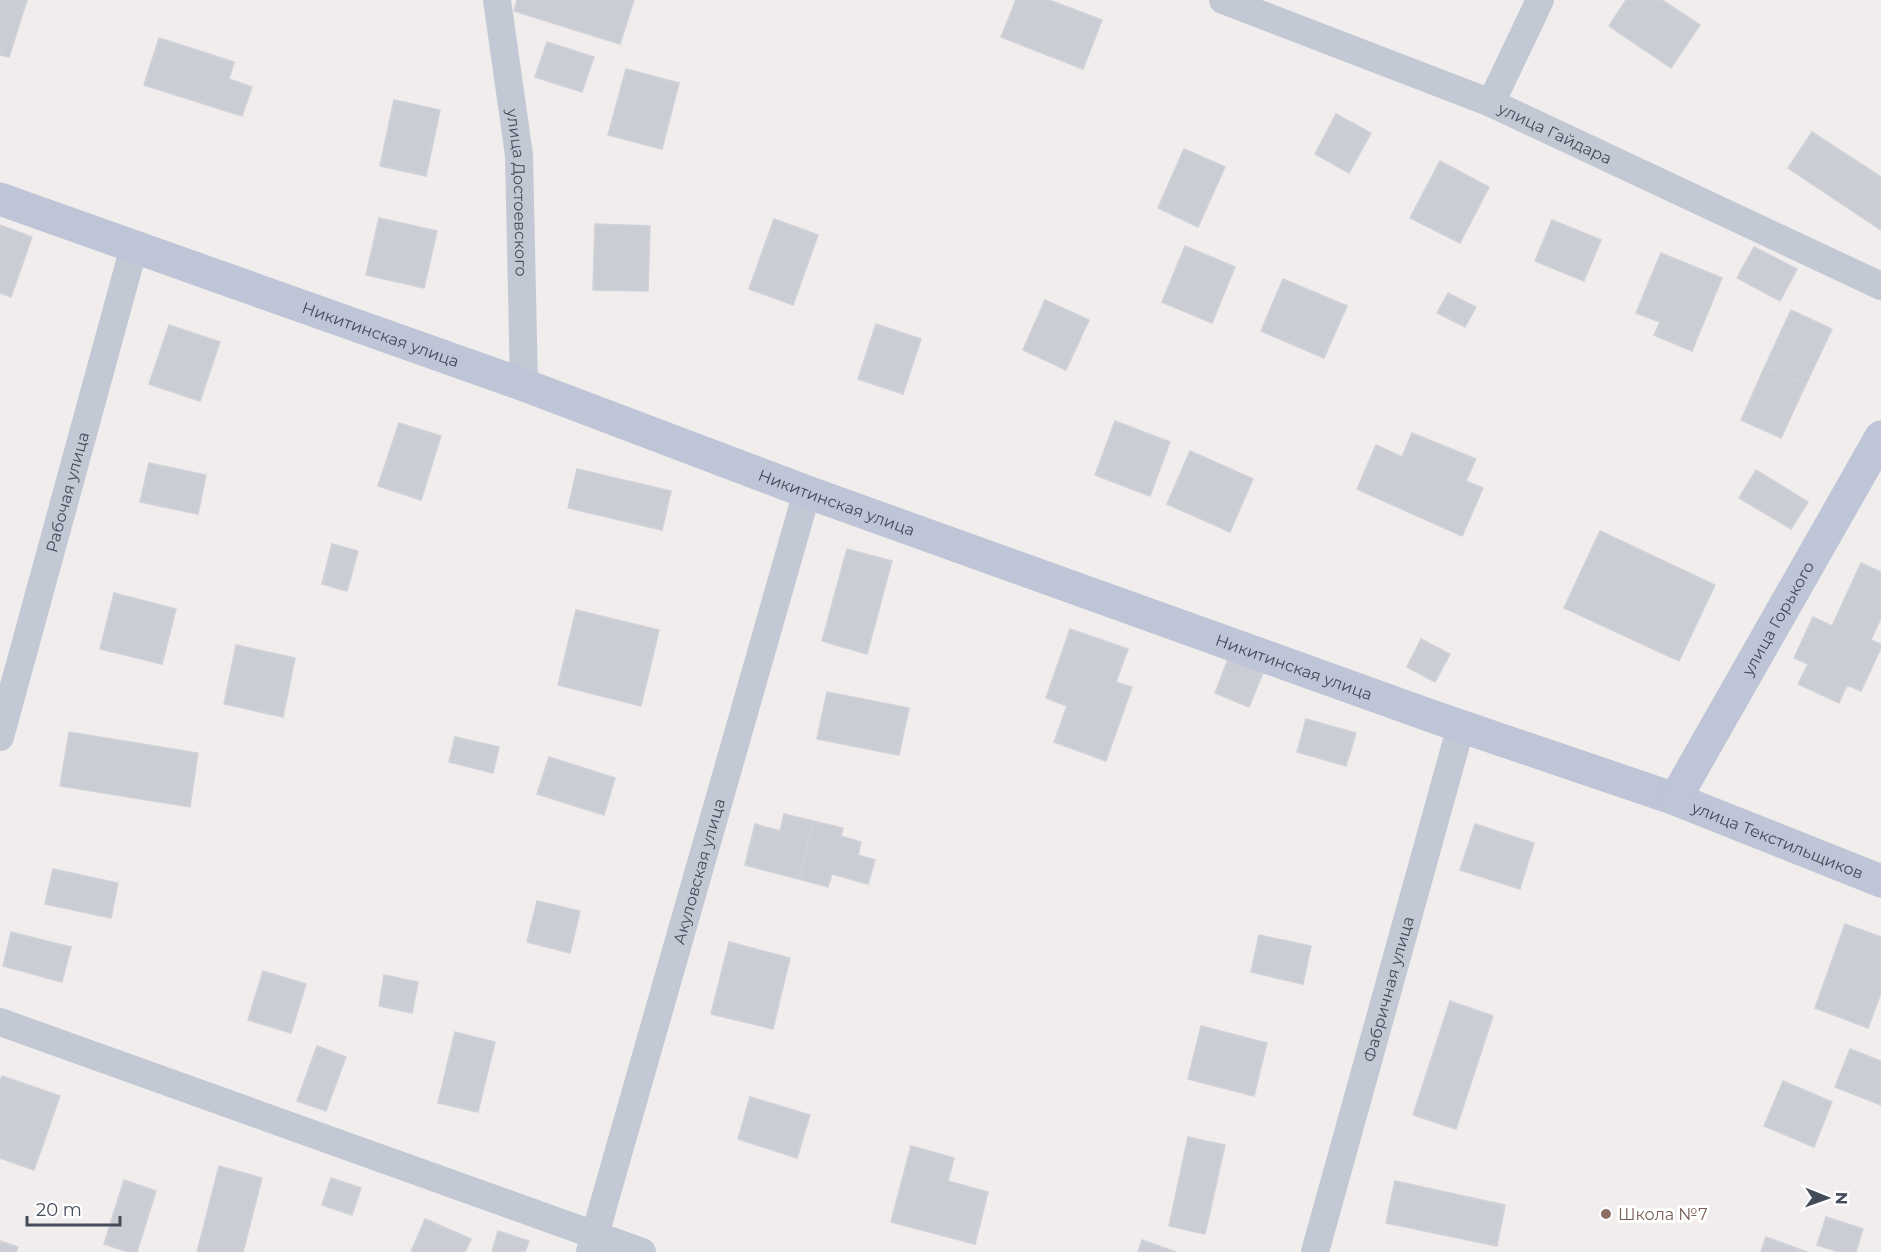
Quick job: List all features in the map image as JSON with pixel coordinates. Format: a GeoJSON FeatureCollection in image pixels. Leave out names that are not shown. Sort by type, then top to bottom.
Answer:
{"type":"FeatureCollection","features":[{"type":"Feature","properties":{"kind":"street","name":"улица Достоевского"},"geometry":{"type":"LineString","coordinates":[[497,0],[519,155],[524,385]]}},
{"type":"Feature","properties":{"kind":"street","name":"улица Гайдара"},"geometry":{"type":"LineString","coordinates":[[1223,0],[1491,103],[1881,286]]}},
{"type":"Feature","properties":{"kind":"street"},"geometry":{"type":"LineString","coordinates":[[1491,103],[1540,0]]}},
{"type":"Feature","properties":{"kind":"street","name":"Никитинская улица"},"geometry":{"type":"LineString","coordinates":[[0,199],[524,385],[807,492],[1461,726],[1675,799]]}},
{"type":"Feature","properties":{"kind":"street","name":"Рабочая улица"},"geometry":{"type":"LineString","coordinates":[[0,737],[134,247]]}},
{"type":"Feature","properties":{"kind":"street","name":"улица Горького"},"geometry":{"type":"LineString","coordinates":[[1675,799],[1881,437]]}},
{"type":"Feature","properties":{"kind":"street","name":"Акуловская улица"},"geometry":{"type":"LineString","coordinates":[[592,1244],[807,492]]}},
{"type":"Feature","properties":{"kind":"street","name":"Фабричная улица"},"geometry":{"type":"LineString","coordinates":[[1315,1252],[1461,726]]}},
{"type":"Feature","properties":{"kind":"street","name":"улица Текстильщиков"},"geometry":{"type":"LineString","coordinates":[[1675,799],[1881,881]]}},
{"type":"Feature","properties":{"kind":"street"},"geometry":{"type":"LineString","coordinates":[[0,1022],[592,1244],[642,1252]]}},
{"type":"Feature","properties":{"kind":"building"},"geometry":{"type":"Polygon","coordinates":[[[0,0],[27,0],[9,57],[0,55],[0,0]]]}},
{"type":"Feature","properties":{"kind":"building"},"geometry":{"type":"Polygon","coordinates":[[[517,0],[634,0],[620,44],[514,11],[517,0]]]}},
{"type":"Feature","properties":{"kind":"building"},"geometry":{"type":"Polygon","coordinates":[[[1016,0],[1049,0],[1102,20],[1083,69],[1001,37],[1016,0]]]}},
{"type":"Feature","properties":{"kind":"building"},"geometry":{"type":"Polygon","coordinates":[[[1626,0],[1662,0],[1700,25],[1671,68],[1609,26],[1626,0]]]}},
{"type":"Feature","properties":{"kind":"building"},"geometry":{"type":"Polygon","coordinates":[[[159,38],[234,62],[229,79],[252,87],[242,116],[144,85],[159,38]]]}},
{"type":"Feature","properties":{"kind":"building"},"geometry":{"type":"Polygon","coordinates":[[[547,42],[594,57],[582,92],[535,77],[547,42]]]}},
{"type":"Feature","properties":{"kind":"building"},"geometry":{"type":"Polygon","coordinates":[[[626,69],[679,83],[662,149],[608,135],[626,69]]]}},
{"type":"Feature","properties":{"kind":"building"},"geometry":{"type":"Polygon","coordinates":[[[394,100],[440,110],[426,176],[380,166],[394,100]]]}},
{"type":"Feature","properties":{"kind":"building"},"geometry":{"type":"Polygon","coordinates":[[[1336,114],[1371,133],[1349,173],[1315,154],[1336,114]]]}},
{"type":"Feature","properties":{"kind":"building"},"geometry":{"type":"Polygon","coordinates":[[[1812,132],[1881,177],[1881,230],[1788,168],[1812,132]]]}},
{"type":"Feature","properties":{"kind":"building"},"geometry":{"type":"Polygon","coordinates":[[[1184,149],[1225,167],[1198,227],[1158,208],[1184,149]]]}},
{"type":"Feature","properties":{"kind":"building"},"geometry":{"type":"Polygon","coordinates":[[[1440,161],[1489,187],[1460,243],[1410,218],[1440,161]]]}},
{"type":"Feature","properties":{"kind":"building"},"geometry":{"type":"Polygon","coordinates":[[[379,218],[437,231],[424,288],[366,275],[379,218]]]}},
{"type":"Feature","properties":{"kind":"building"},"geometry":{"type":"Polygon","coordinates":[[[774,219],[818,235],[793,305],[749,289],[774,219]]]}},
{"type":"Feature","properties":{"kind":"building"},"geometry":{"type":"Polygon","coordinates":[[[1552,220],[1601,240],[1584,281],[1535,261],[1552,220]]]}},
{"type":"Feature","properties":{"kind":"building"},"geometry":{"type":"Polygon","coordinates":[[[595,224],[650,226],[648,291],[593,290],[595,224]]]}},
{"type":"Feature","properties":{"kind":"building"},"geometry":{"type":"Polygon","coordinates":[[[0,225],[32,237],[11,297],[0,293],[0,225]]]}},
{"type":"Feature","properties":{"kind":"building"},"geometry":{"type":"Polygon","coordinates":[[[1185,246],[1235,267],[1212,323],[1162,302],[1185,246]]]}},
{"type":"Feature","properties":{"kind":"building"},"geometry":{"type":"Polygon","coordinates":[[[1754,247],[1797,269],[1780,301],[1737,278],[1754,247]]]}},
{"type":"Feature","properties":{"kind":"building"},"geometry":{"type":"Polygon","coordinates":[[[1661,253],[1722,278],[1692,351],[1654,335],[1660,322],[1636,313],[1661,253]]]}},
{"type":"Feature","properties":{"kind":"building"},"geometry":{"type":"Polygon","coordinates":[[[1283,279],[1347,306],[1324,358],[1261,331],[1283,279]]]}},
{"type":"Feature","properties":{"kind":"building"},"geometry":{"type":"Polygon","coordinates":[[[1448,293],[1476,307],[1465,327],[1437,313],[1448,293]]]}},
{"type":"Feature","properties":{"kind":"building"},"geometry":{"type":"Polygon","coordinates":[[[1045,300],[1089,320],[1066,370],[1023,350],[1045,300]]]}},
{"type":"Feature","properties":{"kind":"building"},"geometry":{"type":"Polygon","coordinates":[[[1791,310],[1832,329],[1806,384],[1765,366],[1791,310]]]}},
{"type":"Feature","properties":{"kind":"building"},"geometry":{"type":"Polygon","coordinates":[[[876,324],[921,339],[903,394],[858,379],[876,324]]]}},
{"type":"Feature","properties":{"kind":"building"},"geometry":{"type":"Polygon","coordinates":[[[169,325],[220,342],[200,401],[149,384],[169,325]]]}},
{"type":"Feature","properties":{"kind":"building"},"geometry":{"type":"Polygon","coordinates":[[[1765,366],[1806,384],[1781,438],[1741,420],[1765,366]]]}},
{"type":"Feature","properties":{"kind":"building"},"geometry":{"type":"Polygon","coordinates":[[[1115,421],[1170,442],[1150,496],[1095,475],[1115,421]]]}},
{"type":"Feature","properties":{"kind":"building"},"geometry":{"type":"Polygon","coordinates":[[[399,423],[441,436],[421,500],[378,486],[399,423]]]}},
{"type":"Feature","properties":{"kind":"building"},"geometry":{"type":"Polygon","coordinates":[[[1412,433],[1476,459],[1466,481],[1483,488],[1462,536],[1357,489],[1376,445],[1402,457],[1412,433]]]}},
{"type":"Feature","properties":{"kind":"building"},"geometry":{"type":"Polygon","coordinates":[[[1190,451],[1253,479],[1230,532],[1167,504],[1190,451]]]}},
{"type":"Feature","properties":{"kind":"building"},"geometry":{"type":"Polygon","coordinates":[[[149,463],[206,475],[198,514],[140,502],[149,463]]]}},
{"type":"Feature","properties":{"kind":"building"},"geometry":{"type":"Polygon","coordinates":[[[577,469],[671,491],[662,530],[568,508],[577,469]]]}},
{"type":"Feature","properties":{"kind":"building"},"geometry":{"type":"Polygon","coordinates":[[[1756,470],[1808,502],[1791,529],[1739,498],[1756,470]]]}},
{"type":"Feature","properties":{"kind":"building"},"geometry":{"type":"Polygon","coordinates":[[[1600,531],[1715,585],[1679,661],[1564,608],[1600,531]]]}},
{"type":"Feature","properties":{"kind":"building"},"geometry":{"type":"Polygon","coordinates":[[[332,544],[358,551],[347,591],[322,584],[332,544]]]}},
{"type":"Feature","properties":{"kind":"building"},"geometry":{"type":"Polygon","coordinates":[[[847,549],[892,561],[867,654],[822,641],[847,549]]]}},
{"type":"Feature","properties":{"kind":"building"},"geometry":{"type":"Polygon","coordinates":[[[1861,563],[1881,572],[1881,618],[1871,640],[1881,644],[1881,648],[1861,691],[1847,685],[1839,703],[1798,684],[1808,664],[1794,658],[1813,617],[1832,626],[1861,563]]]}},
{"type":"Feature","properties":{"kind":"building"},"geometry":{"type":"Polygon","coordinates":[[[114,593],[176,609],[162,664],[100,649],[114,593]]]}},
{"type":"Feature","properties":{"kind":"building"},"geometry":{"type":"Polygon","coordinates":[[[576,610],[659,630],[641,706],[558,685],[576,610]]]}},
{"type":"Feature","properties":{"kind":"building"},"geometry":{"type":"Polygon","coordinates":[[[1070,629],[1128,649],[1116,682],[1132,687],[1106,761],[1054,742],[1067,706],[1046,698],[1070,629]]]}},
{"type":"Feature","properties":{"kind":"building"},"geometry":{"type":"Polygon","coordinates":[[[1421,639],[1450,654],[1435,682],[1407,667],[1421,639]]]}},
{"type":"Feature","properties":{"kind":"building"},"geometry":{"type":"Polygon","coordinates":[[[236,645],[295,658],[283,717],[224,704],[236,645]]]}},
{"type":"Feature","properties":{"kind":"building"},"geometry":{"type":"Polygon","coordinates":[[[1228,659],[1263,673],[1249,707],[1215,693],[1228,659]]]}},
{"type":"Feature","properties":{"kind":"building"},"geometry":{"type":"Polygon","coordinates":[[[827,692],[909,708],[899,755],[817,739],[827,692]]]}},
{"type":"Feature","properties":{"kind":"building"},"geometry":{"type":"Polygon","coordinates":[[[1306,719],[1356,733],[1346,766],[1297,752],[1306,719]]]}},
{"type":"Feature","properties":{"kind":"building"},"geometry":{"type":"Polygon","coordinates":[[[69,732],[198,753],[190,807],[60,786],[69,732]]]}},
{"type":"Feature","properties":{"kind":"building"},"geometry":{"type":"Polygon","coordinates":[[[455,737],[499,747],[493,773],[449,762],[455,737]]]}},
{"type":"Feature","properties":{"kind":"building"},"geometry":{"type":"Polygon","coordinates":[[[549,757],[615,778],[604,815],[537,794],[549,757]]]}},
{"type":"Feature","properties":{"kind":"building"},"geometry":{"type":"Polygon","coordinates":[[[784,814],[813,821],[799,879],[745,865],[755,824],[780,831],[784,814]]]}},
{"type":"Feature","properties":{"kind":"building"},"geometry":{"type":"Polygon","coordinates":[[[813,821],[843,828],[841,836],[861,842],[858,855],[875,860],[868,884],[832,874],[828,887],[799,879],[813,821]]]}},
{"type":"Feature","properties":{"kind":"building"},"geometry":{"type":"Polygon","coordinates":[[[1475,824],[1534,843],[1520,889],[1460,870],[1475,824]]]}},
{"type":"Feature","properties":{"kind":"building"},"geometry":{"type":"Polygon","coordinates":[[[53,869],[118,883],[111,918],[45,904],[53,869]]]}},
{"type":"Feature","properties":{"kind":"building"},"geometry":{"type":"Polygon","coordinates":[[[537,901],[580,911],[570,953],[527,942],[537,901]]]}},
{"type":"Feature","properties":{"kind":"building"},"geometry":{"type":"Polygon","coordinates":[[[1845,924],[1881,937],[1881,993],[1868,1028],[1815,1008],[1845,924]]]}},
{"type":"Feature","properties":{"kind":"building"},"geometry":{"type":"Polygon","coordinates":[[[11,932],[71,947],[62,982],[3,966],[11,932]]]}},
{"type":"Feature","properties":{"kind":"building"},"geometry":{"type":"Polygon","coordinates":[[[1259,935],[1311,946],[1303,984],[1251,972],[1259,935]]]}},
{"type":"Feature","properties":{"kind":"building"},"geometry":{"type":"Polygon","coordinates":[[[729,942],[790,958],[773,1029],[711,1014],[729,942]]]}},
{"type":"Feature","properties":{"kind":"building"},"geometry":{"type":"Polygon","coordinates":[[[263,971],[306,984],[291,1033],[248,1020],[263,971]]]}},
{"type":"Feature","properties":{"kind":"building"},"geometry":{"type":"Polygon","coordinates":[[[384,975],[418,982],[412,1013],[379,1006],[384,975]]]}},
{"type":"Feature","properties":{"kind":"building"},"geometry":{"type":"Polygon","coordinates":[[[1450,1001],[1493,1016],[1456,1129],[1413,1115],[1450,1001]]]}},
{"type":"Feature","properties":{"kind":"building"},"geometry":{"type":"Polygon","coordinates":[[[1201,1026],[1267,1043],[1254,1096],[1188,1079],[1201,1026]]]}},
{"type":"Feature","properties":{"kind":"building"},"geometry":{"type":"Polygon","coordinates":[[[455,1032],[495,1042],[478,1112],[438,1103],[455,1032]]]}},
{"type":"Feature","properties":{"kind":"building"},"geometry":{"type":"Polygon","coordinates":[[[317,1046],[346,1057],[326,1111],[297,1101],[317,1046]]]}},
{"type":"Feature","properties":{"kind":"building"},"geometry":{"type":"Polygon","coordinates":[[[1850,1049],[1881,1061],[1881,1105],[1835,1087],[1850,1049]]]}},
{"type":"Feature","properties":{"kind":"building"},"geometry":{"type":"Polygon","coordinates":[[[2,1076],[60,1096],[34,1170],[0,1158],[0,1081],[2,1076]]]}},
{"type":"Feature","properties":{"kind":"building"},"geometry":{"type":"Polygon","coordinates":[[[1783,1081],[1832,1102],[1814,1147],[1764,1126],[1783,1081]]]}},
{"type":"Feature","properties":{"kind":"building"},"geometry":{"type":"Polygon","coordinates":[[[750,1097],[810,1115],[797,1158],[738,1139],[750,1097]]]}},
{"type":"Feature","properties":{"kind":"building"},"geometry":{"type":"Polygon","coordinates":[[[1188,1137],[1225,1145],[1205,1234],[1169,1226],[1188,1137]]]}},
{"type":"Feature","properties":{"kind":"building"},"geometry":{"type":"Polygon","coordinates":[[[911,1146],[954,1158],[948,1181],[988,1192],[975,1244],[891,1222],[911,1146]]]}},
{"type":"Feature","properties":{"kind":"building"},"geometry":{"type":"Polygon","coordinates":[[[219,1166],[262,1178],[243,1252],[197,1252],[219,1166]]]}},
{"type":"Feature","properties":{"kind":"building"},"geometry":{"type":"Polygon","coordinates":[[[331,1178],[361,1188],[352,1215],[322,1205],[331,1178]]]}},
{"type":"Feature","properties":{"kind":"building"},"geometry":{"type":"Polygon","coordinates":[[[124,1180],[156,1191],[137,1252],[128,1252],[104,1244],[124,1180]]]}},
{"type":"Feature","properties":{"kind":"building"},"geometry":{"type":"Polygon","coordinates":[[[1395,1181],[1505,1205],[1497,1246],[1386,1223],[1395,1181]]]}},
{"type":"Feature","properties":{"kind":"building"},"geometry":{"type":"Polygon","coordinates":[[[1826,1217],[1863,1229],[1856,1252],[1839,1252],[1817,1245],[1826,1217]]]}},
{"type":"Feature","properties":{"kind":"building"},"geometry":{"type":"Polygon","coordinates":[[[425,1219],[471,1239],[465,1252],[411,1252],[425,1219]]]}},
{"type":"Feature","properties":{"kind":"building"},"geometry":{"type":"Polygon","coordinates":[[[498,1231],[529,1241],[525,1252],[492,1252],[498,1231]]]}},
{"type":"Feature","properties":{"kind":"building"},"geometry":{"type":"Polygon","coordinates":[[[1766,1237],[1807,1252],[1761,1252],[1766,1237]]]}},
{"type":"Feature","properties":{"kind":"building"},"geometry":{"type":"Polygon","coordinates":[[[1142,1240],[1176,1252],[1138,1252],[1142,1240]]]}},
{"type":"Feature","properties":{"kind":"building"},"geometry":{"type":"Polygon","coordinates":[[[0,1241],[18,1247],[16,1252],[0,1252],[0,1241]]]}},
{"type":"Feature","properties":{"kind":"place","name":"Школа №7"},"geometry":{"type":"Point","coordinates":[1606,1214]}}]}
